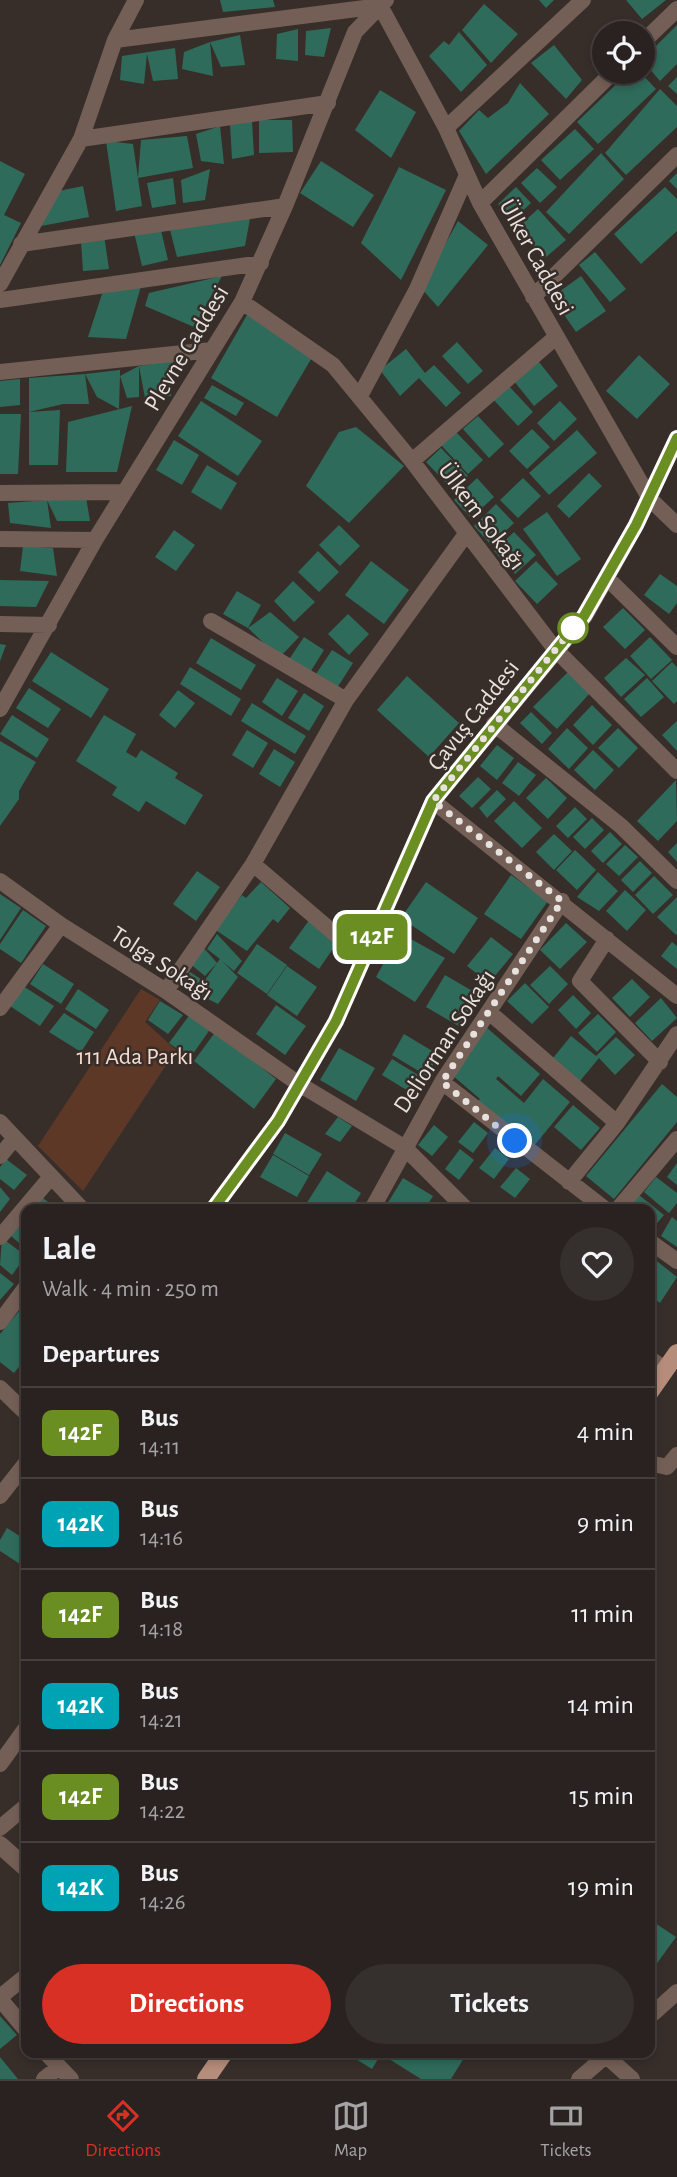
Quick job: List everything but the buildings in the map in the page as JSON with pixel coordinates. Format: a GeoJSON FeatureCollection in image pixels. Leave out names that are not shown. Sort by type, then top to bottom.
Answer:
{"type":"FeatureCollection","features":[{"type":"Feature","properties":{"kind":"main road"},"geometry":{"type":"LineString","coordinates":[[655,1384],[677,1353]]}},
{"type":"Feature","properties":{"kind":"main road"},"geometry":{"type":"LineString","coordinates":[[205,2079],[220,2058]]}},
{"type":"Feature","properties":{"kind":"street"},"geometry":{"type":"LineString","coordinates":[[0,284],[81,139],[115,40],[136,0]]}},
{"type":"Feature","properties":{"kind":"street"},"geometry":{"type":"LineString","coordinates":[[446,128],[583,0]]}},
{"type":"Feature","properties":{"kind":"street"},"geometry":{"type":"LineString","coordinates":[[115,40],[381,2]]}},
{"type":"Feature","properties":{"kind":"street","name":"Ülker Caddesi"},"geometry":{"type":"LineString","coordinates":[[381,2],[446,128],[480,203],[533,297],[650,499],[677,525]]}},
{"type":"Feature","properties":{"kind":"street","name":"Plevne Caddesi"},"geometry":{"type":"LineString","coordinates":[[0,709],[95,540],[242,302],[285,206],[355,32],[381,2]]}},
{"type":"Feature","properties":{"kind":"street"},"geometry":{"type":"LineString","coordinates":[[655,30],[677,9]]}},
{"type":"Feature","properties":{"kind":"street"},"geometry":{"type":"LineString","coordinates":[[480,203],[601,84]]}},
{"type":"Feature","properties":{"kind":"street"},"geometry":{"type":"LineString","coordinates":[[81,139],[327,103]]}},
{"type":"Feature","properties":{"kind":"street"},"geometry":{"type":"LineString","coordinates":[[533,297],[677,155]]}},
{"type":"Feature","properties":{"kind":"street"},"geometry":{"type":"LineString","coordinates":[[360,396],[417,289],[467,175]]}},
{"type":"Feature","properties":{"kind":"street"},"geometry":{"type":"LineString","coordinates":[[21,244],[285,206]]}},
{"type":"Feature","properties":{"kind":"street"},"geometry":{"type":"LineString","coordinates":[[0,300],[261,263]]}},
{"type":"Feature","properties":{"kind":"street","name":"Ülkem Sokağı"},"geometry":{"type":"LineString","coordinates":[[242,302],[333,365],[412,461],[555,649],[677,771]]}},
{"type":"Feature","properties":{"kind":"street"},"geometry":{"type":"LineString","coordinates":[[412,461],[556,337]]}},
{"type":"Feature","properties":{"kind":"street"},"geometry":{"type":"LineString","coordinates":[[0,373],[212,349]]}},
{"type":"Feature","properties":{"kind":"street","name":"Çavuş Caddesi"},"geometry":{"type":"LineString","coordinates":[[217,1204],[278,1121],[336,1021],[433,801],[584,616],[650,499],[677,438]]}},
{"type":"Feature","properties":{"kind":"street"},"geometry":{"type":"LineString","coordinates":[[0,493],[124,492]]}},
{"type":"Feature","properties":{"kind":"street"},"geometry":{"type":"LineString","coordinates":[[166,991],[253,864],[346,700],[467,534]]}},
{"type":"Feature","properties":{"kind":"street"},"geometry":{"type":"LineString","coordinates":[[0,540],[95,540]]}},
{"type":"Feature","properties":{"kind":"street"},"geometry":{"type":"LineString","coordinates":[[607,578],[677,647]]}},
{"type":"Feature","properties":{"kind":"street"},"geometry":{"type":"LineString","coordinates":[[211,621],[346,700]]}},
{"type":"Feature","properties":{"kind":"street"},"geometry":{"type":"LineString","coordinates":[[0,624],[49,625]]}},
{"type":"Feature","properties":{"kind":"street"},"geometry":{"type":"LineString","coordinates":[[494,724],[621,826],[677,881]]}},
{"type":"Feature","properties":{"kind":"street"},"geometry":{"type":"LineString","coordinates":[[433,801],[562,901],[677,996]]}},
{"type":"Feature","properties":{"kind":"street"},"geometry":{"type":"LineString","coordinates":[[253,864],[362,957]]}},
{"type":"Feature","properties":{"kind":"street","name":"Tolga Sokağı"},"geometry":{"type":"LineString","coordinates":[[0,881],[61,925],[166,991],[299,1084],[404,1147],[461,1204]]}},
{"type":"Feature","properties":{"kind":"street","name":"Deliorman Sokağı"},"geometry":{"type":"LineString","coordinates":[[375,1204],[442,1082],[562,901]]}},
{"type":"Feature","properties":{"kind":"street"},"geometry":{"type":"LineString","coordinates":[[2,1000],[61,925]]}},
{"type":"Feature","properties":{"kind":"street"},"geometry":{"type":"LineString","coordinates":[[607,939],[580,981],[660,1062]]}},
{"type":"Feature","properties":{"kind":"street"},"geometry":{"type":"LineString","coordinates":[[489,1012],[617,1123]]}},
{"type":"Feature","properties":{"kind":"street"},"geometry":{"type":"LineString","coordinates":[[569,1182],[617,1123],[677,1034]]}},
{"type":"Feature","properties":{"kind":"street"},"geometry":{"type":"LineString","coordinates":[[442,1082],[598,1204]]}},
{"type":"Feature","properties":{"kind":"street"},"geometry":{"type":"LineString","coordinates":[[0,1122],[13,1139],[77,1204]]}},
{"type":"Feature","properties":{"kind":"street"},"geometry":{"type":"LineString","coordinates":[[0,1156],[13,1139]]}},
{"type":"Feature","properties":{"kind":"street"},"geometry":{"type":"LineString","coordinates":[[622,1204],[677,1139]]}},
{"type":"Feature","properties":{"kind":"street"},"geometry":{"type":"LineString","coordinates":[[28,1204],[50,1178]]}},
{"type":"Feature","properties":{"kind":"street"},"geometry":{"type":"LineString","coordinates":[[0,1237],[21,1212]]}},
{"type":"Feature","properties":{"kind":"street"},"geometry":{"type":"LineString","coordinates":[[655,1245],[677,1261]]}},
{"type":"Feature","properties":{"kind":"street"},"geometry":{"type":"LineString","coordinates":[[0,1322],[21,1294]]}},
{"type":"Feature","properties":{"kind":"street"},"geometry":{"type":"LineString","coordinates":[[655,1362],[665,1369]]}},
{"type":"Feature","properties":{"kind":"street"},"geometry":{"type":"LineString","coordinates":[[0,1388],[21,1408]]}},
{"type":"Feature","properties":{"kind":"street"},"geometry":{"type":"LineString","coordinates":[[655,1465],[667,1467],[677,1455]]}},
{"type":"Feature","properties":{"kind":"street"},"geometry":{"type":"LineString","coordinates":[[0,1496],[21,1469]]}},
{"type":"Feature","properties":{"kind":"street"},"geometry":{"type":"LineString","coordinates":[[0,1764],[21,1735]]}},
{"type":"Feature","properties":{"kind":"street"},"geometry":{"type":"LineString","coordinates":[[0,1828],[21,1810]]}},
{"type":"Feature","properties":{"kind":"street"},"geometry":{"type":"LineString","coordinates":[[0,1845],[21,1864]]}},
{"type":"Feature","properties":{"kind":"street"},"geometry":{"type":"LineString","coordinates":[[21,1980],[0,1998],[21,2024]]}},
{"type":"Feature","properties":{"kind":"street"},"geometry":{"type":"LineString","coordinates":[[655,2012],[677,1992]]}},
{"type":"Feature","properties":{"kind":"street"},"geometry":{"type":"LineString","coordinates":[[51,2058],[71,2079]]}},
{"type":"Feature","properties":{"kind":"street"},"geometry":{"type":"LineString","coordinates":[[579,2079],[602,2058]]}},
{"type":"Feature","properties":{"kind":"street"},"geometry":{"type":"LineString","coordinates":[[610,2058],[632,2079]]}},
{"type":"Feature","properties":{"kind":"street"},"geometry":{"type":"LineString","coordinates":[[44,2079],[59,2067]]}},
{"type":"Feature","properties":{"kind":"green space","name":"111 Ada Parkı"},"geometry":{"type":"Polygon","coordinates":[[[141,989],[160,1000],[145,1022],[176,1050],[83,1191],[38,1146],[141,989]]]}},
{"type":"Feature","properties":{"kind":"bus line","name":"142F"},"geometry":{"type":"LineString","coordinates":[[217,1204],[278,1121],[336,1021],[433,801],[584,616],[650,499],[677,438]]}},
{"type":"Feature","properties":{"kind":"route"},"geometry":{"type":"LineString","coordinates":[[515,1141],[442,1082],[562,901],[433,801],[573,628]]}}]}
